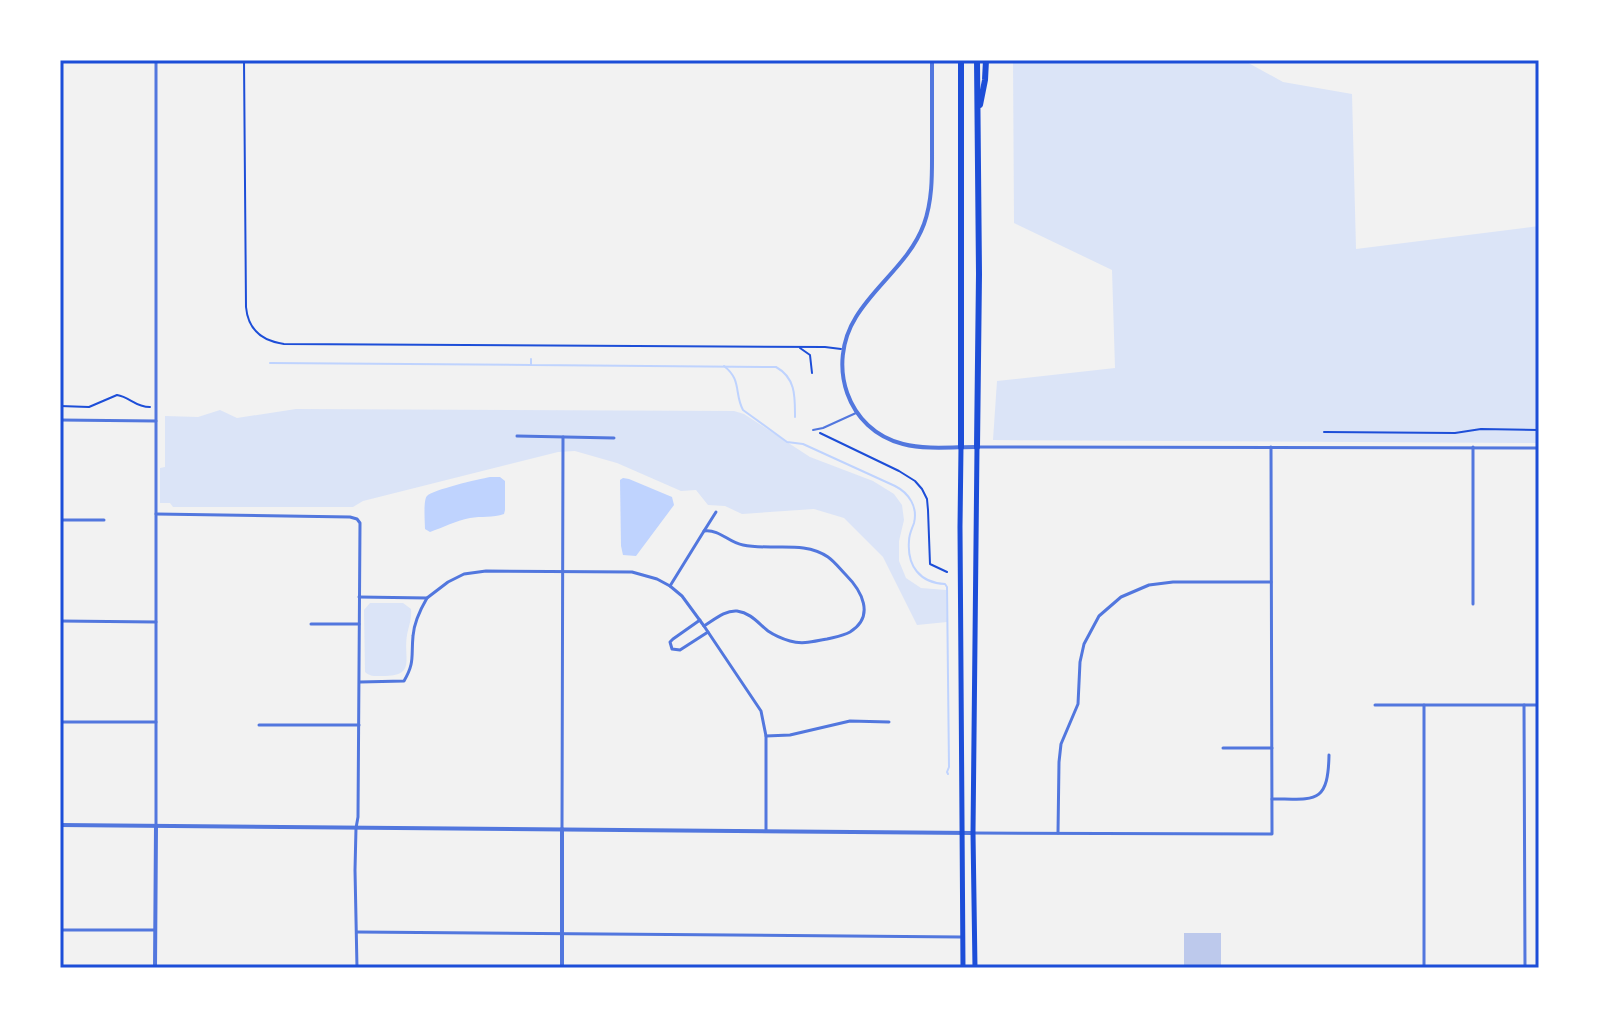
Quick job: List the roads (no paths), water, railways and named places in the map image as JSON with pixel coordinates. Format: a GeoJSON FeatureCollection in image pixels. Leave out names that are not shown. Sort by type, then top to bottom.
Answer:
{"type":"FeatureCollection","features":[{"type":"Feature","properties":{"kind":"highway"},"geometry":{"type":"LineString","coordinates":[[961,60],[961,447]]}},
{"type":"Feature","properties":{"kind":"highway"},"geometry":{"type":"LineString","coordinates":[[977,60],[977,447]]}},
{"type":"Feature","properties":{"kind":"highway"},"geometry":{"type":"LineString","coordinates":[[977,120],[986,60]]}},
{"type":"Feature","properties":{"kind":"main road"},"geometry":{"type":"LineString","coordinates":[[961,447],[963,968]]}},
{"type":"Feature","properties":{"kind":"main road"},"geometry":{"type":"LineString","coordinates":[[975,968],[973,833],[977,447]]}},
{"type":"Feature","properties":{"kind":"street"},"geometry":{"type":"LineString","coordinates":[[155,968],[156,60]]}},
{"type":"Feature","properties":{"kind":"street"},"geometry":{"type":"LineString","coordinates":[[932,60],[932,185],[926,218],[911,251],[855,319],[843,349],[841,366],[849,398],[856,413],[876,432],[915,447],[1539,448]]}},
{"type":"Feature","properties":{"kind":"street"},"geometry":{"type":"LineString","coordinates":[[60,420],[157,421]]}},
{"type":"Feature","properties":{"kind":"street"},"geometry":{"type":"LineString","coordinates":[[517,436],[614,438]]}},
{"type":"Feature","properties":{"kind":"street"},"geometry":{"type":"LineString","coordinates":[[562,968],[563,437]]}},
{"type":"Feature","properties":{"kind":"street"},"geometry":{"type":"LineString","coordinates":[[60,825],[1272,834],[1271,447]]}},
{"type":"Feature","properties":{"kind":"street"},"geometry":{"type":"LineString","coordinates":[[1473,447],[1473,604]]}},
{"type":"Feature","properties":{"kind":"street"},"geometry":{"type":"LineString","coordinates":[[670,586],[716,512]]}},
{"type":"Feature","properties":{"kind":"street"},"geometry":{"type":"LineString","coordinates":[[156,514],[350,517],[360,523],[357,968]]}},
{"type":"Feature","properties":{"kind":"street"},"geometry":{"type":"LineString","coordinates":[[60,520],[104,520]]}},
{"type":"Feature","properties":{"kind":"street"},"geometry":{"type":"LineString","coordinates":[[704,531],[717,531],[739,545],[804,548],[818,552],[829,558],[856,585],[862,595],[864,609],[853,631],[804,643],[791,642],[770,633],[752,616],[738,611],[725,613],[704,626]]}},
{"type":"Feature","properties":{"kind":"street"},"geometry":{"type":"LineString","coordinates":[[360,682],[404,681],[412,667],[413,634],[418,613],[427,598],[464,574],[486,571],[632,572],[657,579],[682,596],[761,711],[766,736],[766,831]]}},
{"type":"Feature","properties":{"kind":"street"},"geometry":{"type":"LineString","coordinates":[[1058,833],[1059,753],[1078,704],[1081,653],[1099,616],[1121,597],[1149,585],[1173,582],[1272,582]]}},
{"type":"Feature","properties":{"kind":"street"},"geometry":{"type":"LineString","coordinates":[[359,597],[427,598]]}},
{"type":"Feature","properties":{"kind":"street"},"geometry":{"type":"LineString","coordinates":[[700,620],[670,642],[672,649],[680,650],[708,632]]}},
{"type":"Feature","properties":{"kind":"street"},"geometry":{"type":"LineString","coordinates":[[60,621],[156,622]]}},
{"type":"Feature","properties":{"kind":"street"},"geometry":{"type":"LineString","coordinates":[[311,624],[359,624]]}},
{"type":"Feature","properties":{"kind":"street"},"geometry":{"type":"LineString","coordinates":[[1375,705],[1539,705]]}},
{"type":"Feature","properties":{"kind":"street"},"geometry":{"type":"LineString","coordinates":[[1424,705],[1424,968]]}},
{"type":"Feature","properties":{"kind":"street"},"geometry":{"type":"LineString","coordinates":[[1524,705],[1525,968]]}},
{"type":"Feature","properties":{"kind":"street"},"geometry":{"type":"LineString","coordinates":[[766,736],[790,735],[850,721],[889,722]]}},
{"type":"Feature","properties":{"kind":"street"},"geometry":{"type":"LineString","coordinates":[[60,722],[157,722]]}},
{"type":"Feature","properties":{"kind":"street"},"geometry":{"type":"LineString","coordinates":[[259,725],[359,725]]}},
{"type":"Feature","properties":{"kind":"street"},"geometry":{"type":"LineString","coordinates":[[1223,748],[1272,748]]}},
{"type":"Feature","properties":{"kind":"street"},"geometry":{"type":"LineString","coordinates":[[1272,799],[1317,796],[1328,780],[1329,755]]}},
{"type":"Feature","properties":{"kind":"street"},"geometry":{"type":"LineString","coordinates":[[60,930],[155,930]]}},
{"type":"Feature","properties":{"kind":"street"},"geometry":{"type":"LineString","coordinates":[[357,932],[963,937]]}},
{"type":"Feature","properties":{"kind":"lane"},"geometry":{"type":"LineString","coordinates":[[813,430],[856,413]]}},
{"type":"Feature","properties":{"kind":"water"},"geometry":{"type":"Polygon","coordinates":[[[490,477],[500,477],[505,481],[504,514],[465,519],[430,532],[425,529],[427,496],[490,477]]]}},
{"type":"Feature","properties":{"kind":"water"},"geometry":{"type":"Polygon","coordinates":[[[623,478],[672,497],[674,505],[636,556],[623,555],[621,546],[620,480],[623,478]]]}},
{"type":"Feature","properties":{"kind":"waterway"},"geometry":{"type":"LineString","coordinates":[[531,359],[531,365],[776,367],[791,382],[795,417]]}},
{"type":"Feature","properties":{"kind":"waterway"},"geometry":{"type":"LineString","coordinates":[[270,363],[531,365]]}},
{"type":"Feature","properties":{"kind":"waterway"},"geometry":{"type":"LineString","coordinates":[[724,366],[736,382],[743,410],[787,442],[803,444],[895,486],[911,501],[915,517],[910,536],[910,558],[922,577],[947,587],[948,774]]}}]}
